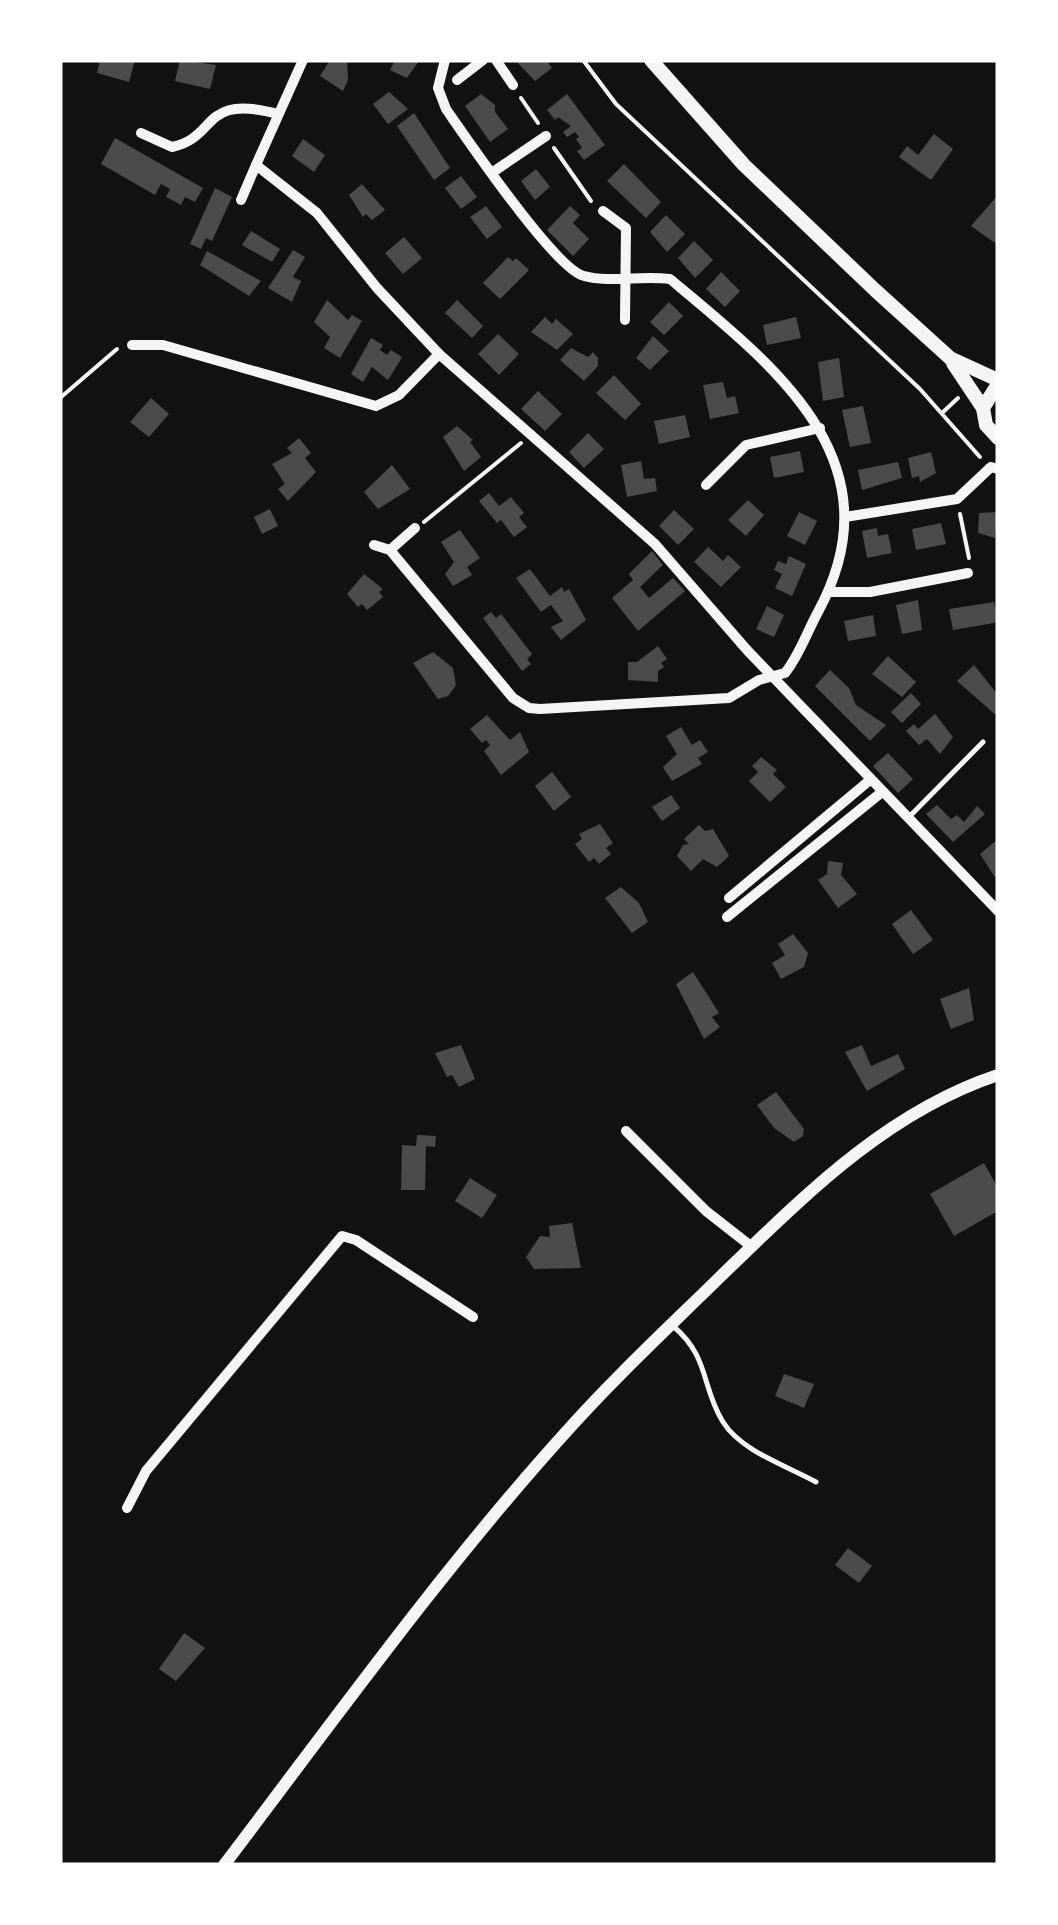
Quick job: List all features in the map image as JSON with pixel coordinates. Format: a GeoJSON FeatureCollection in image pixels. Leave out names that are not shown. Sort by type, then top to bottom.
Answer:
{"type":"FeatureCollection","features":[{"type":"Feature","properties":{"kind":"main road"},"geometry":{"type":"LineString","coordinates":[[651,60],[744,165],[950,358],[983,408],[986,425],[998,438]]}},
{"type":"Feature","properties":{"kind":"main road"},"geometry":{"type":"LineString","coordinates":[[950,358],[998,382],[983,408]]}},
{"type":"Feature","properties":{"kind":"street"},"geometry":{"type":"LineString","coordinates":[[240,200],[303,60]]}},
{"type":"Feature","properties":{"kind":"street"},"geometry":{"type":"LineString","coordinates":[[374,545],[390,550],[505,690],[529,708],[705,701],[738,696],[759,680],[774,678],[792,664],[829,592],[846,517],[840,470],[820,428],[756,356],[670,279],[585,277],[573,271],[535,230],[441,101],[438,82],[446,60]]}},
{"type":"Feature","properties":{"kind":"street"},"geometry":{"type":"LineString","coordinates":[[457,80],[483,60]]}},
{"type":"Feature","properties":{"kind":"street"},"geometry":{"type":"LineString","coordinates":[[496,60],[513,85]]}},
{"type":"Feature","properties":{"kind":"street"},"geometry":{"type":"LineString","coordinates":[[141,133],[172,147],[227,109],[239,106],[278,114]]}},
{"type":"Feature","properties":{"kind":"street"},"geometry":{"type":"LineString","coordinates":[[493,172],[546,136]]}},
{"type":"Feature","properties":{"kind":"street"},"geometry":{"type":"LineString","coordinates":[[256,164],[317,212],[377,288],[440,354],[655,544],[774,678],[998,911]]}},
{"type":"Feature","properties":{"kind":"street"},"geometry":{"type":"LineString","coordinates":[[603,211],[626,228],[625,320]]}},
{"type":"Feature","properties":{"kind":"street"},"geometry":{"type":"LineString","coordinates":[[132,345],[163,344],[376,406],[399,394],[440,354]]}},
{"type":"Feature","properties":{"kind":"street"},"geometry":{"type":"LineString","coordinates":[[706,485],[746,446],[820,428]]}},
{"type":"Feature","properties":{"kind":"street"},"geometry":{"type":"LineString","coordinates":[[846,517],[957,499],[994,468]]}},
{"type":"Feature","properties":{"kind":"street"},"geometry":{"type":"LineString","coordinates":[[390,550],[416,528]]}},
{"type":"Feature","properties":{"kind":"street"},"geometry":{"type":"LineString","coordinates":[[829,592],[870,592],[968,573]]}},
{"type":"Feature","properties":{"kind":"street"},"geometry":{"type":"LineString","coordinates":[[730,898],[870,780]]}},
{"type":"Feature","properties":{"kind":"street"},"geometry":{"type":"LineString","coordinates":[[727,917],[882,792]]}},
{"type":"Feature","properties":{"kind":"street"},"geometry":{"type":"LineString","coordinates":[[224,1865],[528,1474],[672,1325],[836,1169],[894,1124],[938,1098],[998,1075]]}},
{"type":"Feature","properties":{"kind":"street"},"geometry":{"type":"LineString","coordinates":[[626,1131],[706,1210],[752,1247]]}},
{"type":"Feature","properties":{"kind":"street"},"geometry":{"type":"LineString","coordinates":[[127,1508],[146,1471],[342,1236],[356,1240],[473,1317]]}},
{"type":"Feature","properties":{"kind":"lane"},"geometry":{"type":"LineString","coordinates":[[908,818],[983,742]]}},
{"type":"Feature","properties":{"kind":"lane"},"geometry":{"type":"LineString","coordinates":[[672,1325],[701,1357],[722,1421],[734,1435],[816,1482]]}},
{"type":"Feature","properties":{"kind":"path"},"geometry":{"type":"LineString","coordinates":[[582,60],[616,104],[936,403],[994,468]]}},
{"type":"Feature","properties":{"kind":"path"},"geometry":{"type":"LineString","coordinates":[[513,85],[588,199],[603,211]]}},
{"type":"Feature","properties":{"kind":"path"},"geometry":{"type":"LineString","coordinates":[[60,398],[98,362],[132,345]]}},
{"type":"Feature","properties":{"kind":"path"},"geometry":{"type":"LineString","coordinates":[[427,520],[518,447]]}},
{"type":"Feature","properties":{"kind":"path"},"geometry":{"type":"LineString","coordinates":[[957,499],[968,573]]}},
{"type":"Feature","properties":{"kind":"building"},"geometry":{"type":"Polygon","coordinates":[[[100,60],[135,60],[129,82],[97,73],[100,60]]]}},
{"type":"Feature","properties":{"kind":"building"},"geometry":{"type":"Polygon","coordinates":[[[180,60],[216,65],[210,89],[175,81],[180,60]]]}},
{"type":"Feature","properties":{"kind":"building"},"geometry":{"type":"Polygon","coordinates":[[[330,60],[347,60],[348,80],[343,91],[320,76],[330,60]]]}},
{"type":"Feature","properties":{"kind":"building"},"geometry":{"type":"Polygon","coordinates":[[[395,60],[418,62],[407,78],[390,70],[395,60]]]}},
{"type":"Feature","properties":{"kind":"building"},"geometry":{"type":"Polygon","coordinates":[[[515,60],[546,60],[552,68],[535,81],[515,60]]]}},
{"type":"Feature","properties":{"kind":"building"},"geometry":{"type":"Polygon","coordinates":[[[389,92],[408,109],[388,124],[373,104],[389,92]]]}},
{"type":"Feature","properties":{"kind":"building"},"geometry":{"type":"Polygon","coordinates":[[[481,94],[495,105],[495,112],[508,129],[490,142],[465,106],[481,94]]]}},
{"type":"Feature","properties":{"kind":"building"},"geometry":{"type":"Polygon","coordinates":[[[567,94],[605,145],[584,160],[577,151],[582,148],[576,139],[579,137],[575,132],[567,137],[563,132],[571,126],[558,117],[555,120],[547,110],[567,94]]]}},
{"type":"Feature","properties":{"kind":"building"},"geometry":{"type":"Polygon","coordinates":[[[414,113],[450,168],[434,180],[397,126],[414,113]]]}},
{"type":"Feature","properties":{"kind":"building"},"geometry":{"type":"Polygon","coordinates":[[[934,134],[953,149],[931,180],[899,157],[907,146],[918,155],[934,134]]]}},
{"type":"Feature","properties":{"kind":"building"},"geometry":{"type":"Polygon","coordinates":[[[115,138],[203,188],[195,202],[185,197],[181,205],[166,197],[170,189],[161,184],[155,195],[101,164],[115,138]]]}},
{"type":"Feature","properties":{"kind":"building"},"geometry":{"type":"Polygon","coordinates":[[[303,139],[325,155],[314,172],[292,156],[303,139]]]}},
{"type":"Feature","properties":{"kind":"building"},"geometry":{"type":"Polygon","coordinates":[[[624,164],[661,202],[646,218],[607,181],[624,164]]]}},
{"type":"Feature","properties":{"kind":"building"},"geometry":{"type":"Polygon","coordinates":[[[536,169],[550,187],[535,200],[521,181],[536,169]]]}},
{"type":"Feature","properties":{"kind":"building"},"geometry":{"type":"Polygon","coordinates":[[[461,176],[477,197],[461,209],[445,188],[461,176]]]}},
{"type":"Feature","properties":{"kind":"building"},"geometry":{"type":"Polygon","coordinates":[[[362,184],[385,210],[372,220],[366,214],[363,217],[349,195],[362,184]]]}},
{"type":"Feature","properties":{"kind":"building"},"geometry":{"type":"Polygon","coordinates":[[[215,188],[232,197],[212,241],[206,238],[201,249],[190,244],[215,188]]]}},
{"type":"Feature","properties":{"kind":"building"},"geometry":{"type":"Polygon","coordinates":[[[998,195],[998,245],[971,226],[998,195]]]}},
{"type":"Feature","properties":{"kind":"building"},"geometry":{"type":"Polygon","coordinates":[[[486,206],[502,227],[487,239],[470,217],[486,206]]]}},
{"type":"Feature","properties":{"kind":"building"},"geometry":{"type":"Polygon","coordinates":[[[570,206],[580,215],[573,223],[589,239],[573,256],[547,230],[570,206]]]}},
{"type":"Feature","properties":{"kind":"building"},"geometry":{"type":"Polygon","coordinates":[[[666,215],[685,234],[667,252],[650,232],[666,215]]]}},
{"type":"Feature","properties":{"kind":"building"},"geometry":{"type":"Polygon","coordinates":[[[251,231],[280,249],[272,262],[242,245],[251,231]]]}},
{"type":"Feature","properties":{"kind":"building"},"geometry":{"type":"Polygon","coordinates":[[[404,237],[422,258],[403,274],[385,253],[404,237]]]}},
{"type":"Feature","properties":{"kind":"building"},"geometry":{"type":"Polygon","coordinates":[[[694,241],[713,260],[695,278],[678,258],[694,241]]]}},
{"type":"Feature","properties":{"kind":"building"},"geometry":{"type":"Polygon","coordinates":[[[293,250],[305,257],[293,277],[301,281],[292,302],[268,288],[293,250]]]}},
{"type":"Feature","properties":{"kind":"building"},"geometry":{"type":"Polygon","coordinates":[[[207,251],[261,281],[249,296],[200,265],[207,251]]]}},
{"type":"Feature","properties":{"kind":"building"},"geometry":{"type":"Polygon","coordinates":[[[508,257],[513,261],[516,258],[529,270],[500,299],[483,283],[508,257]]]}},
{"type":"Feature","properties":{"kind":"building"},"geometry":{"type":"Polygon","coordinates":[[[721,272],[740,291],[725,307],[706,289],[721,272]]]}},
{"type":"Feature","properties":{"kind":"building"},"geometry":{"type":"Polygon","coordinates":[[[327,300],[348,320],[352,315],[362,321],[340,358],[324,348],[330,337],[314,322],[327,300]]]}},
{"type":"Feature","properties":{"kind":"building"},"geometry":{"type":"Polygon","coordinates":[[[457,300],[483,326],[472,338],[445,313],[457,300]]]}},
{"type":"Feature","properties":{"kind":"building"},"geometry":{"type":"Polygon","coordinates":[[[669,302],[683,316],[664,335],[650,322],[669,302]]]}},
{"type":"Feature","properties":{"kind":"building"},"geometry":{"type":"Polygon","coordinates":[[[545,317],[552,324],[556,319],[573,334],[557,350],[531,332],[545,317]]]}},
{"type":"Feature","properties":{"kind":"building"},"geometry":{"type":"Polygon","coordinates":[[[796,317],[801,338],[767,345],[763,325],[796,317]]]}},
{"type":"Feature","properties":{"kind":"building"},"geometry":{"type":"Polygon","coordinates":[[[498,334],[519,354],[499,375],[478,354],[498,334]]]}},
{"type":"Feature","properties":{"kind":"building"},"geometry":{"type":"Polygon","coordinates":[[[653,336],[669,351],[650,370],[636,358],[653,336]]]}},
{"type":"Feature","properties":{"kind":"building"},"geometry":{"type":"Polygon","coordinates":[[[371,338],[383,345],[380,350],[387,355],[391,350],[402,357],[388,380],[372,367],[363,382],[351,374],[371,338]]]}},
{"type":"Feature","properties":{"kind":"building"},"geometry":{"type":"Polygon","coordinates":[[[571,348],[588,357],[593,352],[598,358],[598,366],[584,381],[560,360],[571,348]]]}},
{"type":"Feature","properties":{"kind":"building"},"geometry":{"type":"Polygon","coordinates":[[[839,358],[844,397],[823,401],[818,362],[839,358]]]}},
{"type":"Feature","properties":{"kind":"building"},"geometry":{"type":"Polygon","coordinates":[[[614,375],[641,404],[625,420],[596,393],[614,375]]]}},
{"type":"Feature","properties":{"kind":"building"},"geometry":{"type":"Polygon","coordinates":[[[723,382],[727,398],[735,396],[739,413],[710,419],[703,385],[723,382]]]}},
{"type":"Feature","properties":{"kind":"building"},"geometry":{"type":"Polygon","coordinates":[[[538,391],[562,414],[545,431],[521,409],[538,391]]]}},
{"type":"Feature","properties":{"kind":"building"},"geometry":{"type":"Polygon","coordinates":[[[151,398],[169,414],[149,437],[130,422],[151,398]]]}},
{"type":"Feature","properties":{"kind":"building"},"geometry":{"type":"Polygon","coordinates":[[[863,406],[871,443],[850,447],[842,410],[863,406]]]}},
{"type":"Feature","properties":{"kind":"building"},"geometry":{"type":"Polygon","coordinates":[[[685,415],[690,437],[659,444],[654,421],[685,415]]]}},
{"type":"Feature","properties":{"kind":"building"},"geometry":{"type":"Polygon","coordinates":[[[457,426],[473,440],[470,442],[481,457],[464,471],[443,437],[457,426]]]}},
{"type":"Feature","properties":{"kind":"building"},"geometry":{"type":"Polygon","coordinates":[[[588,433],[604,449],[584,468],[569,452],[588,433]]]}},
{"type":"Feature","properties":{"kind":"building"},"geometry":{"type":"Polygon","coordinates":[[[299,438],[311,453],[305,458],[316,472],[288,501],[278,489],[285,484],[272,464],[292,453],[287,448],[299,438]]]}},
{"type":"Feature","properties":{"kind":"building"},"geometry":{"type":"Polygon","coordinates":[[[800,451],[804,472],[774,478],[770,457],[800,451]]]}},
{"type":"Feature","properties":{"kind":"building"},"geometry":{"type":"Polygon","coordinates":[[[931,452],[936,473],[920,482],[919,476],[912,478],[908,458],[931,452]]]}},
{"type":"Feature","properties":{"kind":"building"},"geometry":{"type":"Polygon","coordinates":[[[641,461],[644,479],[655,478],[657,491],[627,497],[621,465],[641,461]]]}},
{"type":"Feature","properties":{"kind":"building"},"geometry":{"type":"Polygon","coordinates":[[[898,462],[902,478],[862,490],[858,470],[898,462]]]}},
{"type":"Feature","properties":{"kind":"building"},"geometry":{"type":"Polygon","coordinates":[[[392,465],[410,489],[378,509],[364,492],[392,465]]]}},
{"type":"Feature","properties":{"kind":"building"},"geometry":{"type":"Polygon","coordinates":[[[489,493],[499,506],[511,497],[524,513],[519,517],[527,527],[514,537],[501,520],[497,523],[479,501],[489,493]]]}},
{"type":"Feature","properties":{"kind":"building"},"geometry":{"type":"Polygon","coordinates":[[[748,500],[764,515],[746,536],[728,520],[748,500]]]}},
{"type":"Feature","properties":{"kind":"building"},"geometry":{"type":"Polygon","coordinates":[[[270,509],[278,526],[262,534],[254,517],[270,509]]]}},
{"type":"Feature","properties":{"kind":"building"},"geometry":{"type":"Polygon","coordinates":[[[674,510],[694,529],[678,545],[659,526],[674,510]]]}},
{"type":"Feature","properties":{"kind":"building"},"geometry":{"type":"Polygon","coordinates":[[[799,512],[817,521],[805,545],[787,536],[799,512]]]}},
{"type":"Feature","properties":{"kind":"building"},"geometry":{"type":"Polygon","coordinates":[[[998,512],[995,538],[978,533],[979,513],[998,512]]]}},
{"type":"Feature","properties":{"kind":"building"},"geometry":{"type":"Polygon","coordinates":[[[941,523],[946,544],[916,550],[912,529],[941,523]]]}},
{"type":"Feature","properties":{"kind":"building"},"geometry":{"type":"Polygon","coordinates":[[[877,528],[878,536],[888,534],[892,553],[867,558],[862,531],[877,528]]]}},
{"type":"Feature","properties":{"kind":"building"},"geometry":{"type":"Polygon","coordinates":[[[460,530],[480,558],[467,567],[472,575],[453,586],[445,574],[454,562],[441,542],[460,530]]]}},
{"type":"Feature","properties":{"kind":"building"},"geometry":{"type":"Polygon","coordinates":[[[708,547],[723,561],[728,555],[741,567],[721,587],[694,562],[708,547]]]}},
{"type":"Feature","properties":{"kind":"building"},"geometry":{"type":"Polygon","coordinates":[[[652,551],[663,565],[640,587],[649,598],[673,578],[685,591],[638,631],[612,598],[633,580],[629,574],[652,551]]]}},
{"type":"Feature","properties":{"kind":"building"},"geometry":{"type":"Polygon","coordinates":[[[789,556],[806,564],[792,596],[775,588],[782,574],[774,570],[778,561],[786,564],[789,556]]]}},
{"type":"Feature","properties":{"kind":"building"},"geometry":{"type":"Polygon","coordinates":[[[530,569],[550,596],[562,587],[564,592],[569,589],[586,620],[561,640],[551,627],[563,621],[551,605],[541,612],[516,578],[530,569]]]}},
{"type":"Feature","properties":{"kind":"building"},"geometry":{"type":"Polygon","coordinates":[[[364,574],[383,589],[379,592],[383,597],[367,610],[362,604],[358,607],[347,594],[364,574]]]}},
{"type":"Feature","properties":{"kind":"building"},"geometry":{"type":"Polygon","coordinates":[[[918,600],[922,630],[902,634],[896,605],[918,600]]]}},
{"type":"Feature","properties":{"kind":"building"},"geometry":{"type":"Polygon","coordinates":[[[994,602],[998,620],[994,623],[953,630],[949,609],[994,602]]]}},
{"type":"Feature","properties":{"kind":"building"},"geometry":{"type":"Polygon","coordinates":[[[767,606],[784,615],[774,637],[756,629],[767,606]]]}},
{"type":"Feature","properties":{"kind":"building"},"geometry":{"type":"Polygon","coordinates":[[[491,612],[496,618],[501,614],[532,654],[527,659],[531,664],[522,671],[483,618],[491,612]]]}},
{"type":"Feature","properties":{"kind":"building"},"geometry":{"type":"Polygon","coordinates":[[[873,615],[876,636],[848,641],[844,621],[873,615]]]}},
{"type":"Feature","properties":{"kind":"building"},"geometry":{"type":"Polygon","coordinates":[[[658,646],[667,659],[661,663],[664,667],[658,671],[658,682],[628,680],[628,662],[637,662],[658,646]]]}},
{"type":"Feature","properties":{"kind":"building"},"geometry":{"type":"Polygon","coordinates":[[[433,652],[453,668],[456,685],[448,696],[438,699],[413,663],[433,652]]]}},
{"type":"Feature","properties":{"kind":"building"},"geometry":{"type":"Polygon","coordinates":[[[888,656],[916,682],[902,697],[872,674],[888,656]]]}},
{"type":"Feature","properties":{"kind":"building"},"geometry":{"type":"Polygon","coordinates":[[[974,665],[998,695],[998,717],[957,681],[974,665]]]}},
{"type":"Feature","properties":{"kind":"building"},"geometry":{"type":"Polygon","coordinates":[[[830,670],[849,688],[856,705],[886,725],[870,741],[815,686],[830,670]]]}},
{"type":"Feature","properties":{"kind":"building"},"geometry":{"type":"Polygon","coordinates":[[[911,693],[921,704],[902,723],[891,712],[911,693]]]}},
{"type":"Feature","properties":{"kind":"building"},"geometry":{"type":"Polygon","coordinates":[[[935,714],[953,737],[940,754],[927,739],[919,745],[906,731],[914,724],[918,729],[935,714]]]}},
{"type":"Feature","properties":{"kind":"building"},"geometry":{"type":"Polygon","coordinates":[[[487,715],[510,740],[520,732],[529,752],[501,775],[484,751],[490,745],[486,740],[482,743],[470,729],[487,715]]]}},
{"type":"Feature","properties":{"kind":"building"},"geometry":{"type":"Polygon","coordinates":[[[681,727],[692,745],[700,740],[708,752],[698,758],[702,764],[672,781],[663,767],[677,754],[666,736],[681,727]]]}},
{"type":"Feature","properties":{"kind":"building"},"geometry":{"type":"Polygon","coordinates":[[[888,753],[913,779],[898,793],[873,766],[888,753]]]}},
{"type":"Feature","properties":{"kind":"building"},"geometry":{"type":"Polygon","coordinates":[[[761,757],[777,770],[773,774],[786,787],[770,802],[749,781],[758,772],[752,766],[761,757]]]}},
{"type":"Feature","properties":{"kind":"building"},"geometry":{"type":"Polygon","coordinates":[[[552,772],[571,797],[554,811],[535,786],[552,772]]]}},
{"type":"Feature","properties":{"kind":"building"},"geometry":{"type":"Polygon","coordinates":[[[671,795],[680,808],[662,821],[652,807],[671,795]]]}},
{"type":"Feature","properties":{"kind":"building"},"geometry":{"type":"Polygon","coordinates":[[[937,805],[951,819],[957,815],[964,822],[977,806],[985,814],[953,842],[926,814],[937,805]]]}},
{"type":"Feature","properties":{"kind":"building"},"geometry":{"type":"Polygon","coordinates":[[[600,824],[613,843],[606,848],[611,854],[599,864],[594,858],[589,862],[575,844],[582,839],[579,834],[600,824]]]}},
{"type":"Feature","properties":{"kind":"building"},"geometry":{"type":"Polygon","coordinates":[[[699,825],[705,831],[713,829],[729,856],[717,867],[703,859],[691,871],[677,856],[683,845],[689,844],[684,839],[699,825]]]}},
{"type":"Feature","properties":{"kind":"building"},"geometry":{"type":"Polygon","coordinates":[[[998,839],[998,882],[980,854],[998,839]]]}},
{"type":"Feature","properties":{"kind":"building"},"geometry":{"type":"Polygon","coordinates":[[[828,861],[843,863],[841,875],[857,894],[838,908],[818,880],[827,874],[828,861]]]}},
{"type":"Feature","properties":{"kind":"building"},"geometry":{"type":"Polygon","coordinates":[[[621,887],[639,903],[648,922],[632,933],[605,898],[621,887]]]}},
{"type":"Feature","properties":{"kind":"building"},"geometry":{"type":"Polygon","coordinates":[[[911,910],[933,940],[913,954],[892,924],[911,910]]]}},
{"type":"Feature","properties":{"kind":"building"},"geometry":{"type":"Polygon","coordinates":[[[793,934],[808,953],[804,967],[781,979],[772,963],[785,955],[778,944],[793,934]]]}},
{"type":"Feature","properties":{"kind":"building"},"geometry":{"type":"Polygon","coordinates":[[[693,972],[719,1013],[712,1017],[720,1027],[704,1039],[676,984],[693,972]]]}},
{"type":"Feature","properties":{"kind":"building"},"geometry":{"type":"Polygon","coordinates":[[[969,988],[974,1020],[951,1029],[940,999],[969,988]]]}},
{"type":"Feature","properties":{"kind":"building"},"geometry":{"type":"Polygon","coordinates":[[[461,1045],[475,1079],[459,1087],[452,1075],[447,1077],[435,1053],[461,1045]]]}},
{"type":"Feature","properties":{"kind":"building"},"geometry":{"type":"Polygon","coordinates":[[[862,1045],[871,1066],[898,1054],[905,1069],[867,1091],[845,1052],[862,1045]]]}},
{"type":"Feature","properties":{"kind":"building"},"geometry":{"type":"Polygon","coordinates":[[[776,1092],[804,1129],[803,1136],[794,1142],[774,1128],[757,1105],[776,1092]]]}},
{"type":"Feature","properties":{"kind":"building"},"geometry":{"type":"Polygon","coordinates":[[[417,1135],[436,1136],[435,1147],[426,1146],[425,1190],[401,1190],[402,1145],[416,1146],[417,1135]]]}},
{"type":"Feature","properties":{"kind":"building"},"geometry":{"type":"Polygon","coordinates":[[[984,1163],[998,1188],[998,1211],[954,1236],[930,1194],[984,1163]]]}},
{"type":"Feature","properties":{"kind":"building"},"geometry":{"type":"Polygon","coordinates":[[[470,1178],[497,1195],[482,1218],[455,1201],[470,1178]]]}},
{"type":"Feature","properties":{"kind":"building"},"geometry":{"type":"Polygon","coordinates":[[[572,1223],[581,1268],[534,1269],[526,1257],[540,1236],[550,1237],[549,1226],[572,1223]]]}},
{"type":"Feature","properties":{"kind":"building"},"geometry":{"type":"Polygon","coordinates":[[[784,1374],[814,1384],[804,1408],[775,1396],[784,1374]]]}},
{"type":"Feature","properties":{"kind":"building"},"geometry":{"type":"Polygon","coordinates":[[[848,1548],[872,1566],[859,1583],[835,1565],[848,1548]]]}},
{"type":"Feature","properties":{"kind":"building"},"geometry":{"type":"Polygon","coordinates":[[[184,1633],[205,1648],[176,1681],[159,1669],[184,1633]]]}}]}
